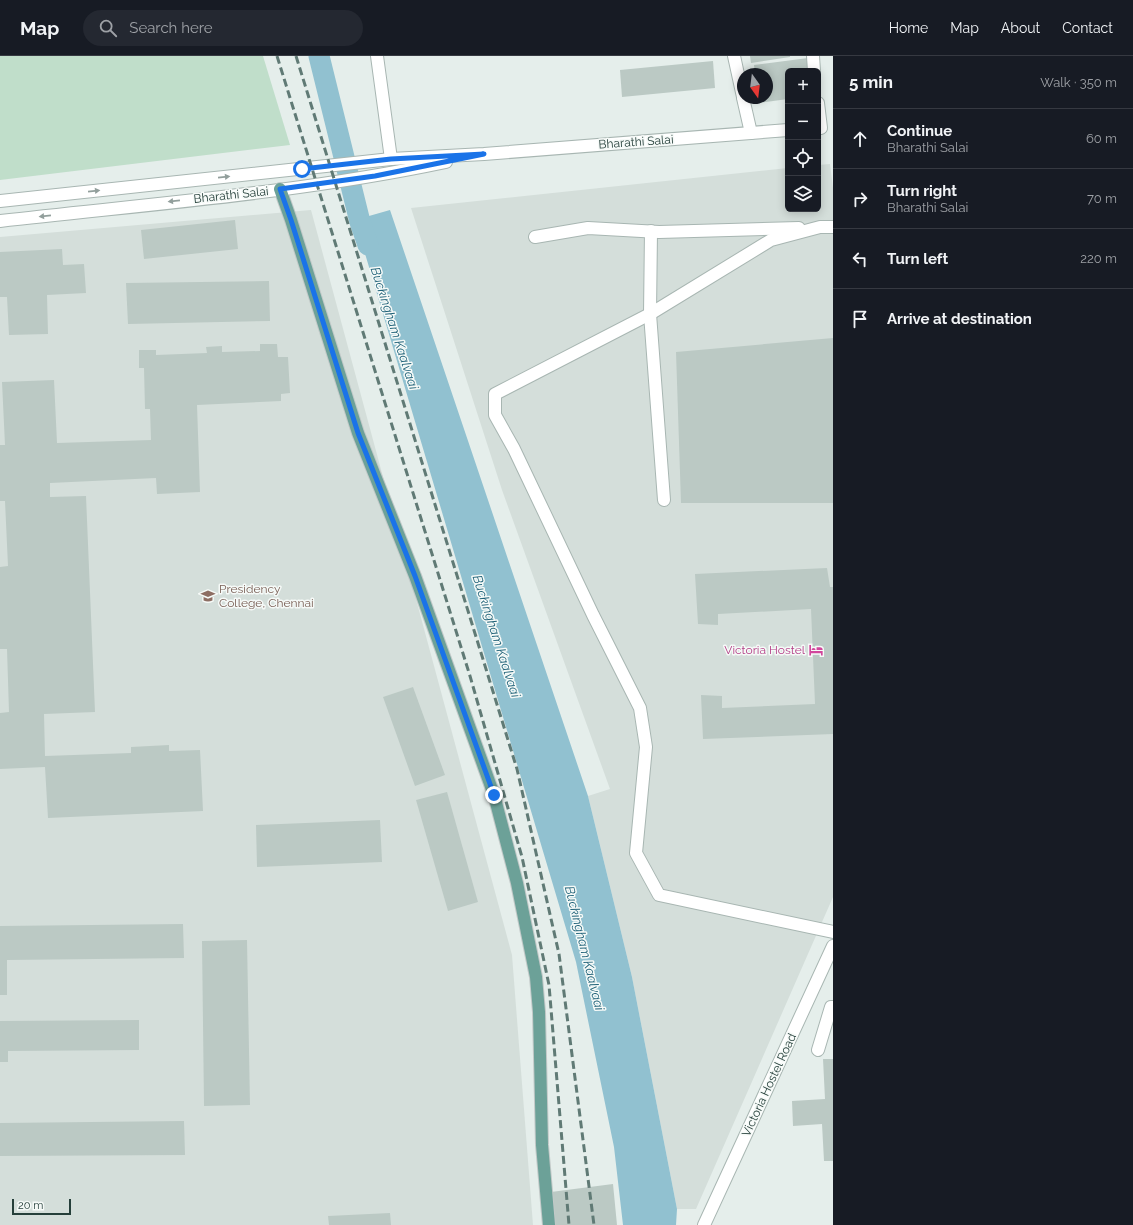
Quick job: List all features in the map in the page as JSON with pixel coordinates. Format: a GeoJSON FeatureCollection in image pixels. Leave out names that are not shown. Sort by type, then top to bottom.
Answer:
{"type":"FeatureCollection","features":[{"type":"Feature","properties":{"kind":"main road"},"geometry":{"type":"LineString","coordinates":[[280,189],[358,433],[415,576],[494,795],[517,883],[536,977],[539,1012],[542,1146],[549,1225]]}},
{"type":"Feature","properties":{"kind":"street"},"geometry":{"type":"LineString","coordinates":[[377,56],[391,159]]}},
{"type":"Feature","properties":{"kind":"street"},"geometry":{"type":"LineString","coordinates":[[734,56],[737,70]]}},
{"type":"Feature","properties":{"kind":"street"},"geometry":{"type":"LineString","coordinates":[[813,56],[814,68]]}},
{"type":"Feature","properties":{"kind":"street"},"geometry":{"type":"LineString","coordinates":[[745,104],[751,133]]}},
{"type":"Feature","properties":{"kind":"street"},"geometry":{"type":"LineString","coordinates":[[821,128],[833,126]]}},
{"type":"Feature","properties":{"kind":"street","name":"Bharathi Salai"},"geometry":{"type":"LineString","coordinates":[[0,201],[391,159],[484,154],[785,130]]}},
{"type":"Feature","properties":{"kind":"street","name":"Bharathi Salai"},"geometry":{"type":"LineString","coordinates":[[0,221],[310,186],[375,176],[484,154]]}},
{"type":"Feature","properties":{"kind":"street"},"geometry":{"type":"LineString","coordinates":[[820,227],[771,240],[650,314],[495,394],[495,415],[514,449],[592,615],[640,708],[646,747],[636,853],[659,895],[833,932]]}},
{"type":"Feature","properties":{"kind":"street"},"geometry":{"type":"LineString","coordinates":[[536,236],[588,228],[651,232],[833,227]]}},
{"type":"Feature","properties":{"kind":"street"},"geometry":{"type":"LineString","coordinates":[[651,232],[650,314],[664,500]]}},
{"type":"Feature","properties":{"kind":"street","name":"Victoria Hostel Road"},"geometry":{"type":"LineString","coordinates":[[704,1225],[833,946]]}},
{"type":"Feature","properties":{"kind":"street"},"geometry":{"type":"LineString","coordinates":[[818,1050],[831,1007],[833,1007]]}},
{"type":"Feature","properties":{"kind":"shaded area"},"geometry":{"type":"Polygon","coordinates":[[[830,164],[833,188],[833,897],[696,1209],[677,1209],[632,977],[588,796],[610,789],[502,490],[411,208],[785,168],[785,212],[821,212],[821,165],[830,164]]]}},
{"type":"Feature","properties":{"kind":"shaded area","name":"Presidency College, Chennai"},"geometry":{"type":"Polygon","coordinates":[[[311,210],[512,955],[533,1225],[0,1225],[0,237],[311,210]]]}},
{"type":"Feature","properties":{"kind":"green space"},"geometry":{"type":"Polygon","coordinates":[[[0,56],[263,56],[290,145],[0,180],[0,56]]]}},
{"type":"Feature","properties":{"kind":"water"},"geometry":{"type":"Polygon","coordinates":[[[390,210],[588,796],[632,977],[677,1209],[676,1225],[623,1225],[614,1147],[576,962],[355,220],[390,210]]]}},
{"type":"Feature","properties":{"kind":"building"},"geometry":{"type":"Polygon","coordinates":[[[750,56],[790,56],[790,57],[751,63],[750,56]]]}},
{"type":"Feature","properties":{"kind":"building"},"geometry":{"type":"Polygon","coordinates":[[[808,58],[810,68],[785,68],[785,99],[773,101],[773,68],[754,68],[754,65],[808,58]]]}},
{"type":"Feature","properties":{"kind":"building"},"geometry":{"type":"Polygon","coordinates":[[[713,61],[715,88],[622,97],[620,70],[713,61]]]}},
{"type":"Feature","properties":{"kind":"building"},"geometry":{"type":"Polygon","coordinates":[[[235,220],[238,249],[144,259],[141,230],[235,220]]]}},
{"type":"Feature","properties":{"kind":"building"},"geometry":{"type":"Polygon","coordinates":[[[62,249],[63,265],[84,264],[86,293],[47,295],[48,334],[9,335],[7,297],[0,297],[0,252],[62,249]]]}},
{"type":"Feature","properties":{"kind":"building"},"geometry":{"type":"Polygon","coordinates":[[[269,281],[270,321],[128,324],[126,283],[269,281]]]}},
{"type":"Feature","properties":{"kind":"building"},"geometry":{"type":"Polygon","coordinates":[[[833,338],[833,503],[681,503],[676,352],[833,338]]]}},
{"type":"Feature","properties":{"kind":"building"},"geometry":{"type":"Polygon","coordinates":[[[260,344],[277,344],[278,357],[288,357],[290,393],[281,394],[281,401],[197,405],[200,492],[157,494],[156,478],[50,483],[50,497],[86,496],[95,712],[44,714],[45,756],[131,753],[131,747],[169,745],[169,751],[200,750],[203,811],[48,818],[45,767],[0,769],[0,713],[9,712],[7,649],[0,649],[0,567],[8,566],[5,501],[0,501],[0,445],[5,445],[2,382],[54,380],[57,443],[151,440],[150,409],[145,409],[144,368],[139,368],[139,350],[156,350],[156,355],[207,353],[206,347],[222,346],[222,352],[260,351],[260,344]]]}},
{"type":"Feature","properties":{"kind":"building"},"geometry":{"type":"Polygon","coordinates":[[[827,568],[830,587],[833,587],[833,734],[703,739],[701,695],[722,696],[722,708],[815,704],[811,609],[718,614],[718,625],[698,624],[695,574],[827,568]]]}},
{"type":"Feature","properties":{"kind":"building"},"geometry":{"type":"Polygon","coordinates":[[[413,687],[445,775],[415,786],[383,697],[413,687]]]}},
{"type":"Feature","properties":{"kind":"building"},"geometry":{"type":"Polygon","coordinates":[[[447,792],[478,902],[448,911],[416,800],[447,792]]]}},
{"type":"Feature","properties":{"kind":"building"},"geometry":{"type":"Polygon","coordinates":[[[380,820],[382,862],[257,867],[256,825],[380,820]]]}},
{"type":"Feature","properties":{"kind":"building"},"geometry":{"type":"Polygon","coordinates":[[[183,924],[184,958],[7,960],[7,995],[0,995],[0,926],[183,924]]]}},
{"type":"Feature","properties":{"kind":"building"},"geometry":{"type":"Polygon","coordinates":[[[247,940],[250,1105],[204,1106],[202,941],[247,940]]]}},
{"type":"Feature","properties":{"kind":"building"},"geometry":{"type":"Polygon","coordinates":[[[139,1020],[139,1050],[8,1051],[8,1062],[0,1062],[0,1021],[139,1020]]]}},
{"type":"Feature","properties":{"kind":"building"},"geometry":{"type":"Polygon","coordinates":[[[823,1059],[833,1059],[833,1161],[824,1161],[822,1124],[793,1126],[792,1101],[825,1099],[823,1059]]]}},
{"type":"Feature","properties":{"kind":"building"},"geometry":{"type":"Polygon","coordinates":[[[184,1121],[185,1155],[0,1156],[0,1123],[184,1121]]]}},
{"type":"Feature","properties":{"kind":"building"},"geometry":{"type":"Polygon","coordinates":[[[613,1184],[617,1225],[555,1225],[551,1192],[613,1184]]]}},
{"type":"Feature","properties":{"kind":"building"},"geometry":{"type":"Polygon","coordinates":[[[390,1213],[391,1225],[329,1225],[328,1216],[390,1213]]]}},
{"type":"Feature","properties":{"kind":"waterway","name":"Buckingham Kaalvaai"},"geometry":{"type":"LineString","coordinates":[[319,56],[360,222],[368,245]]}},
{"type":"Feature","properties":{"kind":"railway"},"geometry":{"type":"LineString","coordinates":[[277,56],[470,676],[522,857],[549,985],[569,1225]]}},
{"type":"Feature","properties":{"kind":"railway"},"geometry":{"type":"LineString","coordinates":[[296,56],[517,769],[559,954],[594,1225]]}},
{"type":"Feature","properties":{"kind":"place","name":"Presidency College, Chennai"},"geometry":{"type":"Point","coordinates":[208,596]}},
{"type":"Feature","properties":{"kind":"place","name":"Victoria Hostel"},"geometry":{"type":"Point","coordinates":[816,650]}},
{"type":"Feature","properties":{"kind":"route"},"geometry":{"type":"LineString","coordinates":[[302,169],[391,159],[484,154],[375,176],[280,189],[358,433],[415,576],[494,795]]}}]}
